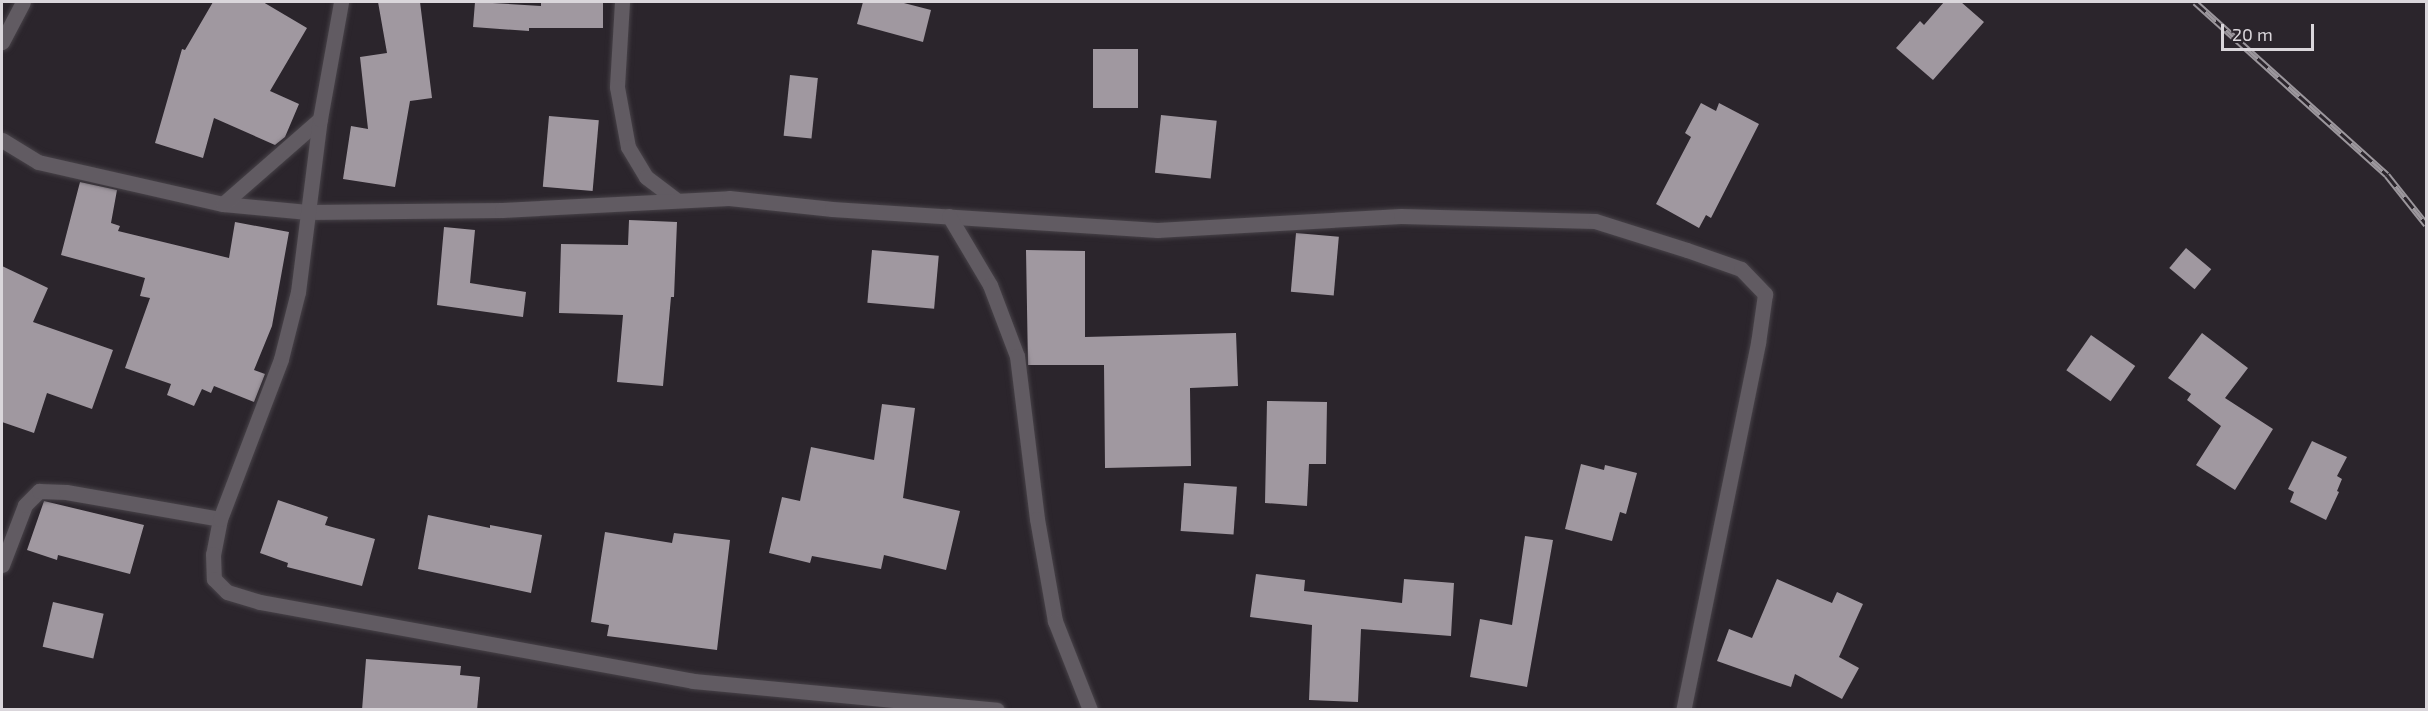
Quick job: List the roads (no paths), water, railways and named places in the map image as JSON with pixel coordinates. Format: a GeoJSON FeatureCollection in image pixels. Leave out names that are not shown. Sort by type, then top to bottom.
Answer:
{"type":"FeatureCollection","features":[{"type":"Feature","properties":{"kind":"street"},"geometry":{"type":"LineString","coordinates":[[2,42],[23,2]]}},
{"type":"Feature","properties":{"kind":"street"},"geometry":{"type":"LineString","coordinates":[[341,2],[320,119],[298,292],[281,359],[220,519],[213,554],[214,579],[227,592],[260,602],[693,681],[997,710]]}},
{"type":"Feature","properties":{"kind":"street"},"geometry":{"type":"LineString","coordinates":[[622,2],[617,87],[628,147],[646,177],[675,200]]}},
{"type":"Feature","properties":{"kind":"street"},"geometry":{"type":"LineString","coordinates":[[224,204],[320,119]]}},
{"type":"Feature","properties":{"kind":"street"},"geometry":{"type":"LineString","coordinates":[[2,140],[38,162],[224,204],[308,212],[502,210],[729,198],[832,209],[1157,230],[1401,216],[1595,221],[1741,269],[1765,294],[1758,343],[1683,710]]}},
{"type":"Feature","properties":{"kind":"street"},"geometry":{"type":"LineString","coordinates":[[949,216],[990,285],[1017,356],[1037,519],[1055,621],[1090,710]]}},
{"type":"Feature","properties":{"kind":"street"},"geometry":{"type":"LineString","coordinates":[[2,566],[25,505],[39,490],[66,492],[220,519]]}},
{"type":"Feature","properties":{"kind":"railway"},"geometry":{"type":"LineString","coordinates":[[2195,2],[2387,175],[2426,224]]}}]}
